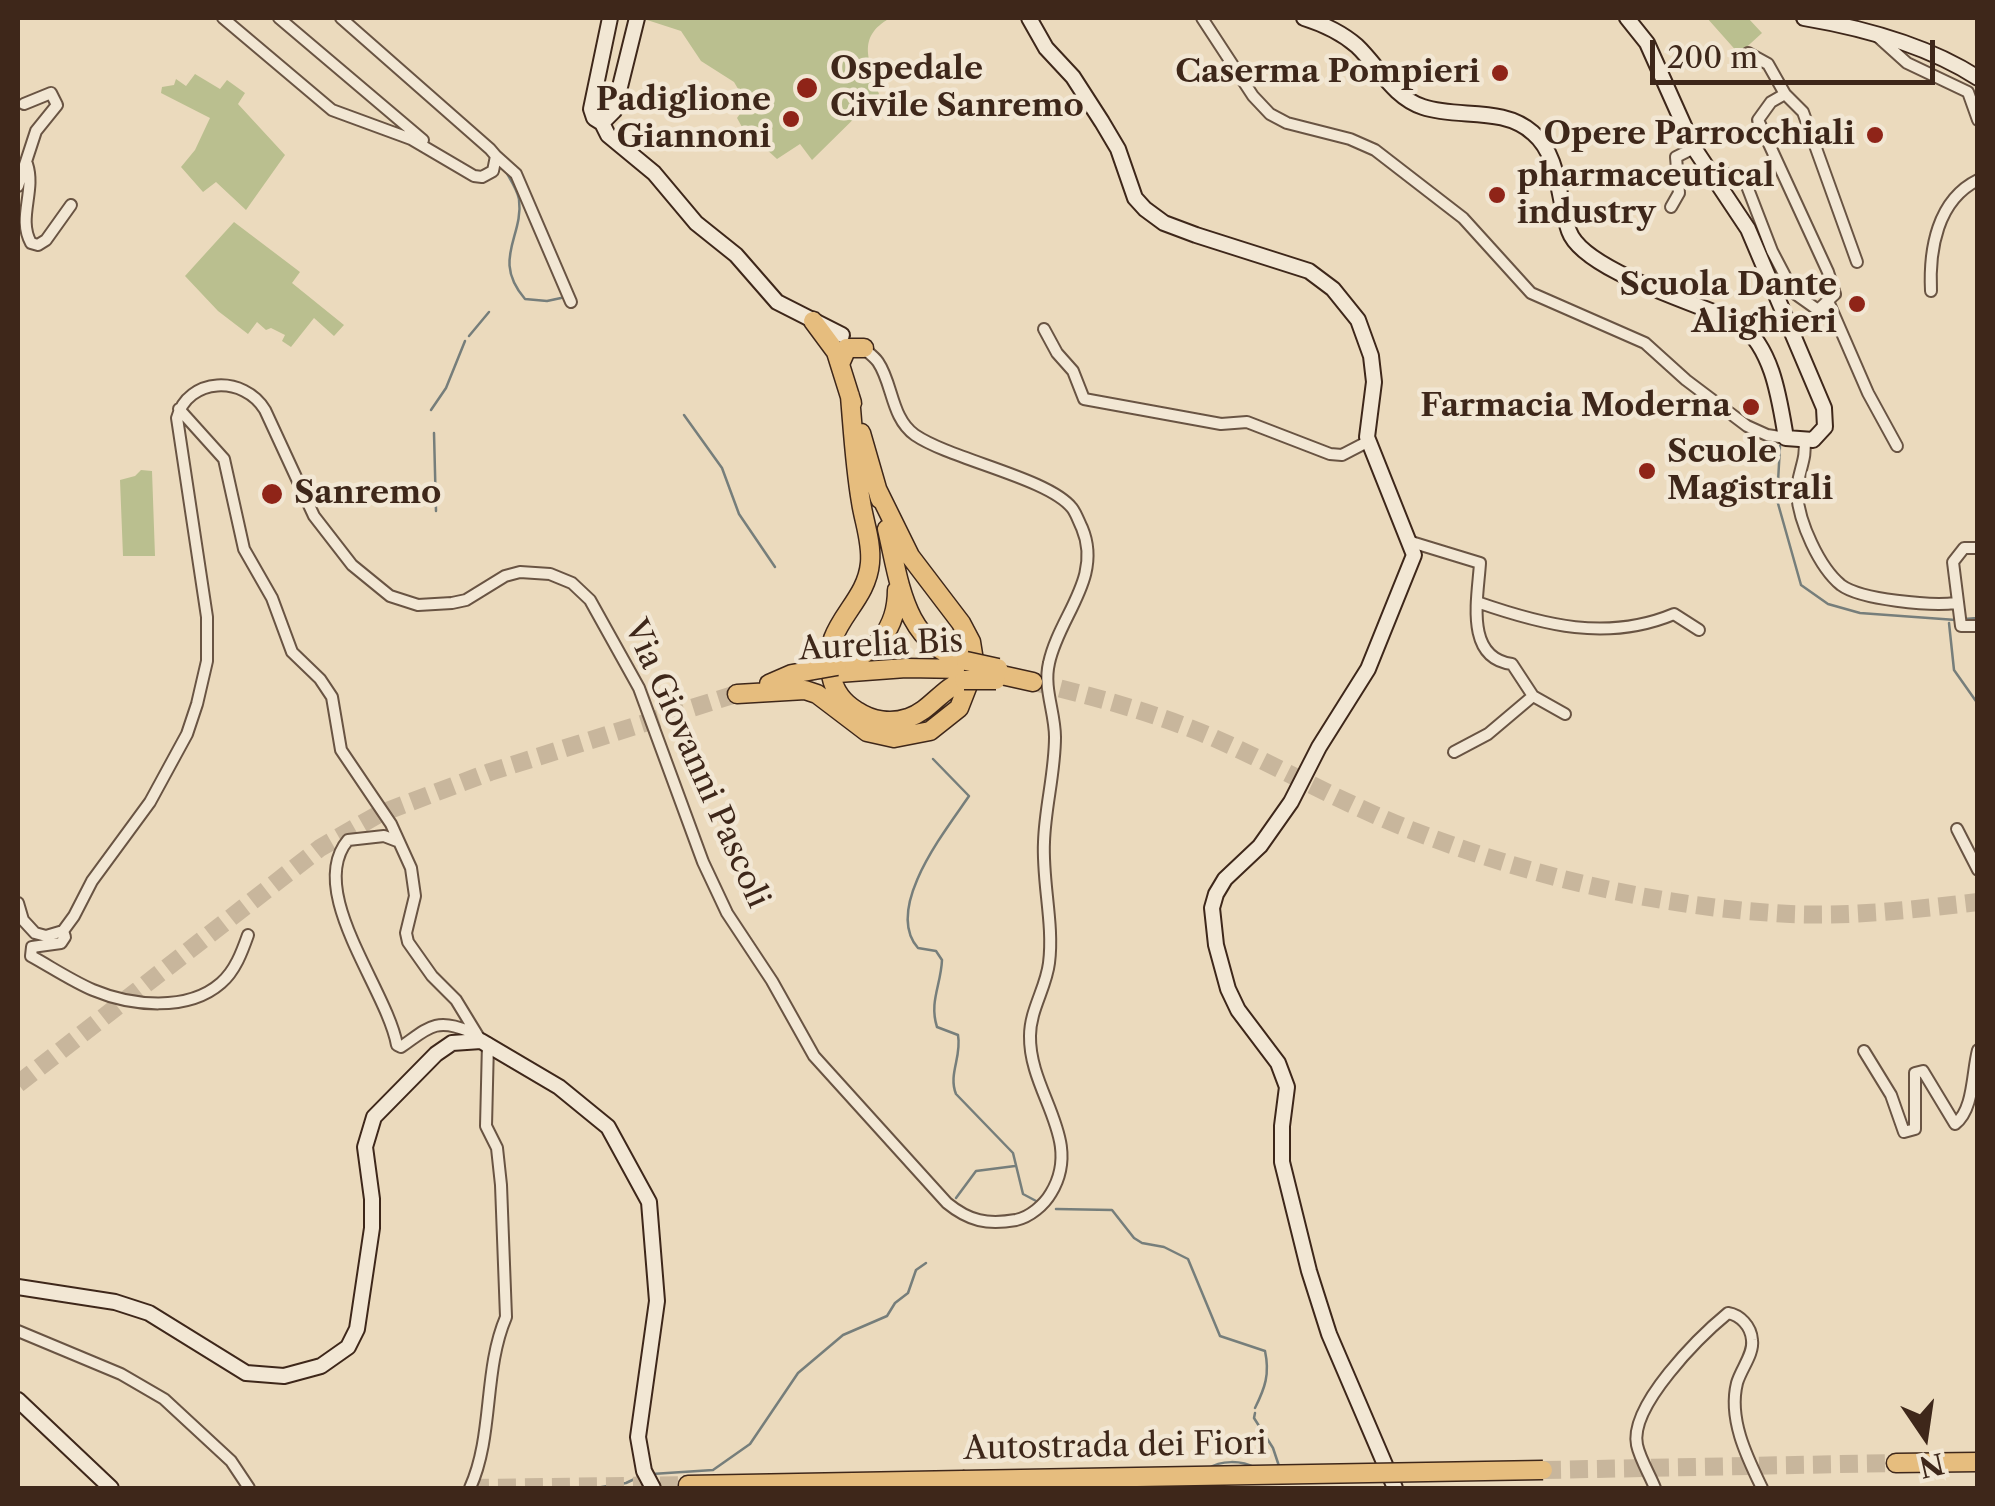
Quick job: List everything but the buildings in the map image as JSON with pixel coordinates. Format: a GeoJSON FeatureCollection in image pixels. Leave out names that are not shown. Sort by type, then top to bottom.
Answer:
{"type":"FeatureCollection","features":[{"type":"Feature","properties":{"kind":"highway"},"geometry":{"type":"LineString","coordinates":[[814,321],[839,353],[877,489],[897,583],[892,622],[874,647],[829,671]]}},
{"type":"Feature","properties":{"kind":"highway"},"geometry":{"type":"LineString","coordinates":[[839,353],[847,348],[864,348]]}},
{"type":"Feature","properties":{"kind":"highway"},"geometry":{"type":"LineString","coordinates":[[850,396],[870,566],[861,591],[833,634],[828,657],[833,683],[852,709],[870,718],[889,721],[923,711],[965,670],[915,627],[889,540]]}},
{"type":"Feature","properties":{"kind":"highway","name":"Aurelia Bis"},"geometry":{"type":"LineString","coordinates":[[877,489],[910,556],[961,622],[971,642],[974,667],[960,708],[930,731],[894,738],[867,732],[817,694],[805,690],[735,694],[829,671],[965,670],[997,674],[1027,681]]}},
{"type":"Feature","properties":{"kind":"highway"},"geometry":{"type":"LineString","coordinates":[[1896,1463],[1978,1462]]}},
{"type":"Feature","properties":{"kind":"highway","name":"Autostrada dei Fiori"},"geometry":{"type":"LineString","coordinates":[[688,1485],[1542,1470]]}},
{"type":"Feature","properties":{"kind":"street"},"geometry":{"type":"LineString","coordinates":[[223,18],[340,114],[440,153]]}},
{"type":"Feature","properties":{"kind":"street"},"geometry":{"type":"LineString","coordinates":[[278,18],[392,117],[440,153],[479,177],[492,171],[496,156]]}},
{"type":"Feature","properties":{"kind":"street"},"geometry":{"type":"LineString","coordinates":[[340,18],[516,174],[571,302]]}},
{"type":"Feature","properties":{"kind":"street"},"geometry":{"type":"LineString","coordinates":[[610,18],[592,109],[594,118],[608,135],[654,173],[696,223],[736,255],[777,302],[814,321]]}},
{"type":"Feature","properties":{"kind":"street"},"geometry":{"type":"LineString","coordinates":[[602,123],[614,111],[637,18]]}},
{"type":"Feature","properties":{"kind":"street"},"geometry":{"type":"LineString","coordinates":[[1029,18],[1046,48],[1073,78],[1102,122],[1118,149],[1135,198],[1145,209],[1164,223],[1309,271],[1333,289],[1358,320],[1371,356],[1374,382],[1367,422],[1369,442],[1414,556],[1368,669],[1319,747],[1291,802],[1260,846],[1225,880],[1212,908],[1216,945],[1228,989],[1238,1010],[1278,1064],[1287,1087],[1282,1162],[1309,1271],[1328,1334],[1394,1488]]}},
{"type":"Feature","properties":{"kind":"street"},"geometry":{"type":"LineString","coordinates":[[1202,18],[1252,96],[1270,114],[1287,123],[1350,138],[1375,150],[1463,218],[1532,293],[1645,343],[1747,426],[1767,435],[1813,440],[1822,434],[1824,408],[1764,262],[1722,186],[1694,148],[1647,42],[1626,18]]}},
{"type":"Feature","properties":{"kind":"street"},"geometry":{"type":"LineString","coordinates":[[1304,18],[1355,44],[1402,96],[1422,107],[1510,120],[1535,134],[1552,160],[1569,232],[1584,254],[1598,264],[1740,323],[1757,338],[1770,368],[1786,438]]}},
{"type":"Feature","properties":{"kind":"street"},"geometry":{"type":"LineString","coordinates":[[1804,18],[1873,31],[1978,78]]}},
{"type":"Feature","properties":{"kind":"street"},"geometry":{"type":"LineString","coordinates":[[1873,31],[1907,64],[1968,92],[1978,120]]}},
{"type":"Feature","properties":{"kind":"street"},"geometry":{"type":"LineString","coordinates":[[1748,53],[1768,64],[1785,94],[1803,112],[1857,262]]}},
{"type":"Feature","properties":{"kind":"street"},"geometry":{"type":"LineString","coordinates":[[18,186],[36,131],[57,106],[50,93],[24,104]]}},
{"type":"Feature","properties":{"kind":"street"},"geometry":{"type":"LineString","coordinates":[[1722,186],[1730,174],[1745,181],[1772,251],[1794,293],[1818,310],[1835,294],[1758,120],[1771,102],[1785,94]]}},
{"type":"Feature","properties":{"kind":"street"},"geometry":{"type":"LineString","coordinates":[[1671,207],[1678,193],[1676,157],[1694,148]]}},
{"type":"Feature","properties":{"kind":"street"},"geometry":{"type":"LineString","coordinates":[[26,164],[31,186],[25,218],[29,241],[41,245],[71,205]]}},
{"type":"Feature","properties":{"kind":"street"},"geometry":{"type":"LineString","coordinates":[[1932,291],[1929,260],[1945,208],[1966,186],[1978,180]]}},
{"type":"Feature","properties":{"kind":"street"},"geometry":{"type":"LineString","coordinates":[[1828,301],[1896,446]]}},
{"type":"Feature","properties":{"kind":"street"},"geometry":{"type":"LineString","coordinates":[[1044,329],[1073,371],[1084,399],[1221,424],[1247,422],[1330,454],[1342,455],[1369,442]]}},
{"type":"Feature","properties":{"kind":"street","name":"Via Giovanni Pascoli"},"geometry":{"type":"LineString","coordinates":[[179,409],[193,395],[221,385],[238,386],[258,398],[314,516],[352,564],[390,596],[418,604],[452,603],[466,600],[505,576],[520,572],[550,574],[572,582],[590,600],[640,688],[715,892],[814,1056],[966,1219],[994,1224],[1023,1219],[1046,1202],[1061,1177],[1064,1150],[1043,1098],[1030,1036],[1036,1002],[1050,965],[1044,844],[1055,732],[1047,670],[1082,588],[1088,545],[1072,508],[1062,500],[912,433],[898,416],[878,362],[864,348],[839,353]]}},
{"type":"Feature","properties":{"kind":"street"},"geometry":{"type":"LineString","coordinates":[[179,409],[224,459],[244,549],[272,598],[295,656],[316,674],[332,697],[341,750],[391,824],[412,868],[414,885],[406,938],[432,976],[456,1000],[481,1041],[486,1126],[496,1148],[501,1185],[506,1317],[498,1337],[481,1464],[470,1488]]}},
{"type":"Feature","properties":{"kind":"street"},"geometry":{"type":"LineString","coordinates":[[18,902],[23,920],[35,933],[46,936],[62,931],[92,880],[150,802],[187,734],[208,661],[207,617],[176,426],[179,409]]}},
{"type":"Feature","properties":{"kind":"street"},"geometry":{"type":"LineString","coordinates":[[1804,440],[1807,452],[1797,495],[1814,544],[1835,578],[1844,587],[1864,595],[1956,604]]}},
{"type":"Feature","properties":{"kind":"street"},"geometry":{"type":"LineString","coordinates":[[1408,541],[1480,563],[1474,626],[1481,639],[1499,663],[1512,664],[1534,696],[1565,714]]}},
{"type":"Feature","properties":{"kind":"street"},"geometry":{"type":"LineString","coordinates":[[1978,548],[1964,548],[1952,562],[1961,626],[1978,626]]}},
{"type":"Feature","properties":{"kind":"street"},"geometry":{"type":"LineString","coordinates":[[1477,602],[1518,616],[1586,629],[1636,628],[1674,614],[1699,630]]}},
{"type":"Feature","properties":{"kind":"street"},"geometry":{"type":"LineString","coordinates":[[1454,752],[1488,734],[1534,696]]}},
{"type":"Feature","properties":{"kind":"street"},"geometry":{"type":"LineString","coordinates":[[1957,830],[1978,870]]}},
{"type":"Feature","properties":{"kind":"street"},"geometry":{"type":"LineString","coordinates":[[397,841],[384,836],[348,840],[340,850],[334,879],[397,1044],[401,1047],[422,1029],[442,1024],[468,1031],[560,1087],[608,1127],[650,1202],[658,1301],[638,1437],[644,1471],[654,1488]]}},
{"type":"Feature","properties":{"kind":"street"},"geometry":{"type":"LineString","coordinates":[[62,931],[65,937],[61,943],[32,947],[31,956],[90,989],[148,1004],[182,1000],[212,990],[231,972],[248,936]]}},
{"type":"Feature","properties":{"kind":"street"},"geometry":{"type":"LineString","coordinates":[[18,1286],[115,1302],[149,1314],[246,1373],[284,1376],[322,1366],[348,1347],[357,1328],[372,1228],[365,1147],[374,1117],[436,1054],[452,1043],[481,1041]]}},
{"type":"Feature","properties":{"kind":"street"},"geometry":{"type":"LineString","coordinates":[[1864,1052],[1891,1094],[1904,1132],[1915,1129],[1915,1073],[1923,1071],[1955,1124],[1962,1120],[1978,1050]]}},
{"type":"Feature","properties":{"kind":"street"},"geometry":{"type":"LineString","coordinates":[[1655,1488],[1636,1443],[1648,1405],[1672,1368],[1728,1313],[1736,1315],[1750,1330],[1753,1344],[1735,1392],[1739,1437],[1762,1488]]}},
{"type":"Feature","properties":{"kind":"street"},"geometry":{"type":"LineString","coordinates":[[18,1331],[121,1374],[164,1398],[231,1461],[249,1488]]}},
{"type":"Feature","properties":{"kind":"street"},"geometry":{"type":"LineString","coordinates":[[18,1400],[111,1488]]}},
{"type":"Feature","properties":{"kind":"green space","name":"Ospedale Civile Sanremo"},"geometry":{"type":"Polygon","coordinates":[[[890,18],[872,34],[869,42],[869,61],[879,94],[812,160],[800,144],[777,159],[742,127],[737,118],[747,104],[734,82],[701,61],[681,31],[644,19],[890,18]]]}},
{"type":"Feature","properties":{"kind":"green space"},"geometry":{"type":"Polygon","coordinates":[[[1707,18],[1748,18],[1762,33],[1739,54],[1707,18]]]}},
{"type":"Feature","properties":{"kind":"green space"},"geometry":{"type":"Polygon","coordinates":[[[195,74],[220,89],[227,80],[245,93],[238,104],[285,155],[246,210],[216,182],[203,192],[181,167],[195,150],[210,118],[161,93],[162,87],[174,85],[176,79],[186,86],[195,74]]]}},
{"type":"Feature","properties":{"kind":"green space"},"geometry":{"type":"Polygon","coordinates":[[[234,222],[300,272],[292,283],[344,325],[334,336],[314,318],[291,347],[282,341],[285,335],[271,328],[266,330],[257,322],[248,334],[218,311],[185,276],[234,222]]]}},
{"type":"Feature","properties":{"kind":"green space"},"geometry":{"type":"Polygon","coordinates":[[[141,470],[152,471],[155,556],[123,556],[120,480],[141,470]]]}},
{"type":"Feature","properties":{"kind":"waterway"},"geometry":{"type":"LineString","coordinates":[[505,170],[519,199],[509,260],[515,285],[525,299],[561,298]]}},
{"type":"Feature","properties":{"kind":"waterway"},"geometry":{"type":"LineString","coordinates":[[469,336],[489,312]]}},
{"type":"Feature","properties":{"kind":"waterway"},"geometry":{"type":"LineString","coordinates":[[431,410],[446,388],[465,341]]}},
{"type":"Feature","properties":{"kind":"waterway"},"geometry":{"type":"LineString","coordinates":[[684,415],[722,468],[739,514],[775,567]]}},
{"type":"Feature","properties":{"kind":"waterway"},"geometry":{"type":"LineString","coordinates":[[434,433],[436,511]]}},
{"type":"Feature","properties":{"kind":"waterway"},"geometry":{"type":"LineString","coordinates":[[1780,446],[1777,500],[1801,585],[1828,604],[1860,613],[1956,620]]}},
{"type":"Feature","properties":{"kind":"waterway"},"geometry":{"type":"LineString","coordinates":[[1964,619],[1978,618]]}},
{"type":"Feature","properties":{"kind":"waterway"},"geometry":{"type":"LineString","coordinates":[[1949,623],[1954,670],[1978,704]]}},
{"type":"Feature","properties":{"kind":"waterway"},"geometry":{"type":"LineString","coordinates":[[933,759],[969,796],[922,870],[908,912],[909,931],[918,948],[936,951],[942,960],[935,1018],[937,1027],[958,1035],[956,1094],[1013,1153],[1023,1194],[1038,1202]]}},
{"type":"Feature","properties":{"kind":"waterway"},"geometry":{"type":"LineString","coordinates":[[956,1198],[976,1171],[1015,1166]]}},
{"type":"Feature","properties":{"kind":"waterway"},"geometry":{"type":"LineString","coordinates":[[1056,1209],[1112,1210],[1134,1238],[1188,1259],[1220,1336],[1265,1351],[1266,1381],[1255,1408]]}},
{"type":"Feature","properties":{"kind":"waterway"},"geometry":{"type":"LineString","coordinates":[[652,1474],[713,1470],[750,1444],[798,1373],[843,1335],[887,1316],[908,1293],[916,1270],[926,1263]]}},
{"type":"Feature","properties":{"kind":"waterway"},"geometry":{"type":"LineString","coordinates":[[1255,1413],[1279,1466]]}},
{"type":"Feature","properties":{"kind":"waterway"},"geometry":{"type":"LineString","coordinates":[[1207,1469],[1231,1462],[1256,1468]]}},
{"type":"Feature","properties":{"kind":"waterway"},"geometry":{"type":"LineString","coordinates":[[596,1488],[641,1476]]}},
{"type":"Feature","properties":{"kind":"tunnel"},"geometry":{"type":"LineString","coordinates":[[1034,682],[1186,727],[1406,828],[1495,860],[1587,885],[1680,903],[1800,914],[1876,912],[1978,902]]}},
{"type":"Feature","properties":{"kind":"tunnel"},"geometry":{"type":"LineString","coordinates":[[18,1084],[320,848],[379,814],[490,772],[733,695]]}},
{"type":"Feature","properties":{"kind":"tunnel"},"geometry":{"type":"LineString","coordinates":[[1543,1470],[1896,1463]]}},
{"type":"Feature","properties":{"kind":"tunnel"},"geometry":{"type":"LineString","coordinates":[[471,1488],[688,1485]]}},
{"type":"Feature","properties":{"kind":"place","name":"Caserma Pompieri"},"geometry":{"type":"Point","coordinates":[1500,73]}},
{"type":"Feature","properties":{"kind":"place","name":"Ospedale Civile Sanremo"},"geometry":{"type":"Point","coordinates":[807,88]}},
{"type":"Feature","properties":{"kind":"place","name":"Padiglione Giannoni"},"geometry":{"type":"Point","coordinates":[791,119]}},
{"type":"Feature","properties":{"kind":"place","name":"Opere Parrocchiali"},"geometry":{"type":"Point","coordinates":[1875,135]}},
{"type":"Feature","properties":{"kind":"place","name":"pharmaceutical industry"},"geometry":{"type":"Point","coordinates":[1497,195]}},
{"type":"Feature","properties":{"kind":"place","name":"Scuola Dante Alighieri"},"geometry":{"type":"Point","coordinates":[1857,304]}},
{"type":"Feature","properties":{"kind":"place","name":"Farmacia Moderna"},"geometry":{"type":"Point","coordinates":[1751,407]}},
{"type":"Feature","properties":{"kind":"place","name":"Scuole Magistrali"},"geometry":{"type":"Point","coordinates":[1647,471]}},
{"type":"Feature","properties":{"kind":"place","name":"Sanremo"},"geometry":{"type":"Point","coordinates":[272,494]}}]}
